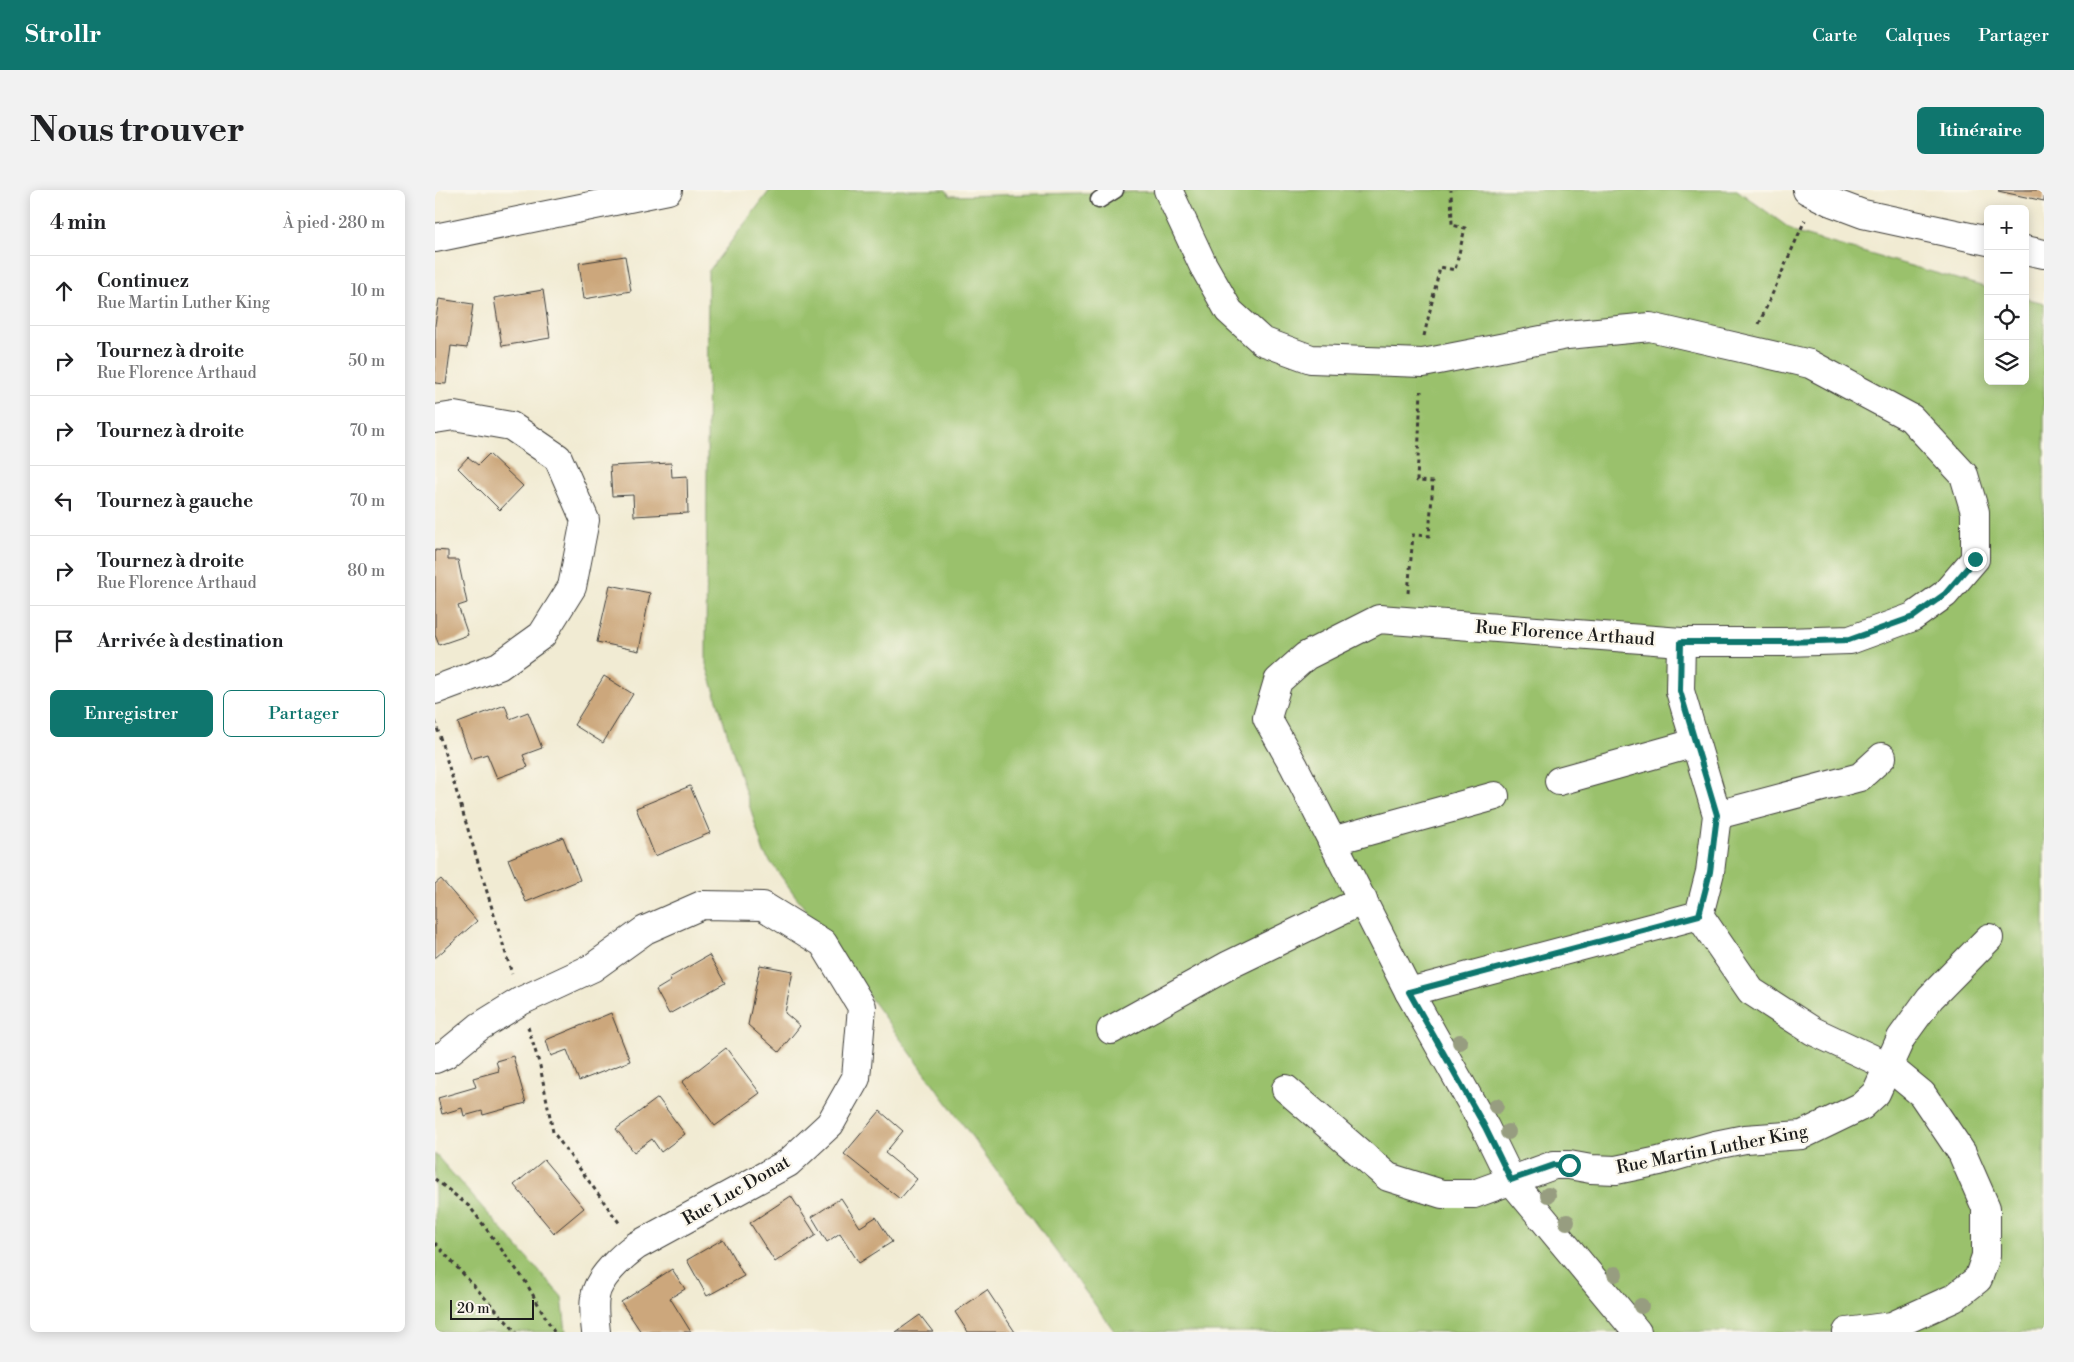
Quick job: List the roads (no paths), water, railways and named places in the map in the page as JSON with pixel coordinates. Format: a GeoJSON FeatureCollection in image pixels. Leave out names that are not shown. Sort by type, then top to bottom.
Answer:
{"type":"FeatureCollection","features":[{"type":"Feature","properties":{"kind":"street"},"geometry":{"type":"LineString","coordinates":[[435,238],[668,190]]}},
{"type":"Feature","properties":{"kind":"street","name":"Rue Florence Arthaud"},"geometry":{"type":"LineString","coordinates":[[1168,190],[1203,265],[1229,311],[1262,341],[1311,359],[1420,363],[1567,335],[1650,328],[1810,364],[1911,418],[1964,475],[1975,512],[1975,559],[1945,594],[1913,617],[1849,640],[1681,642],[1379,619],[1306,656],[1278,681],[1267,718],[1294,766],[1409,992],[1485,1127],[1511,1180],[1637,1332]]}},
{"type":"Feature","properties":{"kind":"street"},"geometry":{"type":"LineString","coordinates":[[1812,192],[1831,202],[1863,214],[1984,240]]}},
{"type":"Feature","properties":{"kind":"street"},"geometry":{"type":"LineString","coordinates":[[2029,251],[2044,254]]}},
{"type":"Feature","properties":{"kind":"street"},"geometry":{"type":"LineString","coordinates":[[435,419],[454,416],[511,426],[558,458],[585,520],[572,587],[542,635],[499,666],[435,690]]}},
{"type":"Feature","properties":{"kind":"street"},"geometry":{"type":"LineString","coordinates":[[1681,642],[1680,691],[1717,815],[1710,872],[1699,915],[1751,991],[1813,1031],[1888,1066],[1922,1094],[1962,1153],[1986,1208],[1986,1256],[1978,1279],[1954,1298],[1892,1326],[1847,1332]]}},
{"type":"Feature","properties":{"kind":"street"},"geometry":{"type":"LineString","coordinates":[[1559,782],[1695,743]]}},
{"type":"Feature","properties":{"kind":"street"},"geometry":{"type":"LineString","coordinates":[[1717,815],[1860,776],[1882,757]]}},
{"type":"Feature","properties":{"kind":"street"},"geometry":{"type":"LineString","coordinates":[[1332,841],[1495,796]]}},
{"type":"Feature","properties":{"kind":"street"},"geometry":{"type":"LineString","coordinates":[[1111,1030],[1229,965],[1363,900]]}},
{"type":"Feature","properties":{"kind":"street","name":"Rue Luc Donat"},"geometry":{"type":"LineString","coordinates":[[435,1059],[446,1054],[479,1027],[521,1001],[592,968],[645,930],[701,905],[763,906],[823,943],[863,1007],[856,1078],[830,1124],[788,1163],[636,1246],[624,1255],[607,1272],[595,1296],[596,1332]]}},
{"type":"Feature","properties":{"kind":"street"},"geometry":{"type":"LineString","coordinates":[[1409,992],[1699,915]]}},
{"type":"Feature","properties":{"kind":"street","name":"Rue Martin Luther King"},"geometry":{"type":"LineString","coordinates":[[1286,1089],[1388,1177],[1442,1194],[1474,1194],[1554,1165],[1616,1170],[1659,1162],[1715,1145],[1745,1139],[1802,1135],[1862,1106],[1876,1093],[1901,1038],[1931,998],[1989,938]]}},
{"type":"Feature","properties":{"kind":"lane"},"geometry":{"type":"LineString","coordinates":[[1099,200],[1115,190]]}}]}
